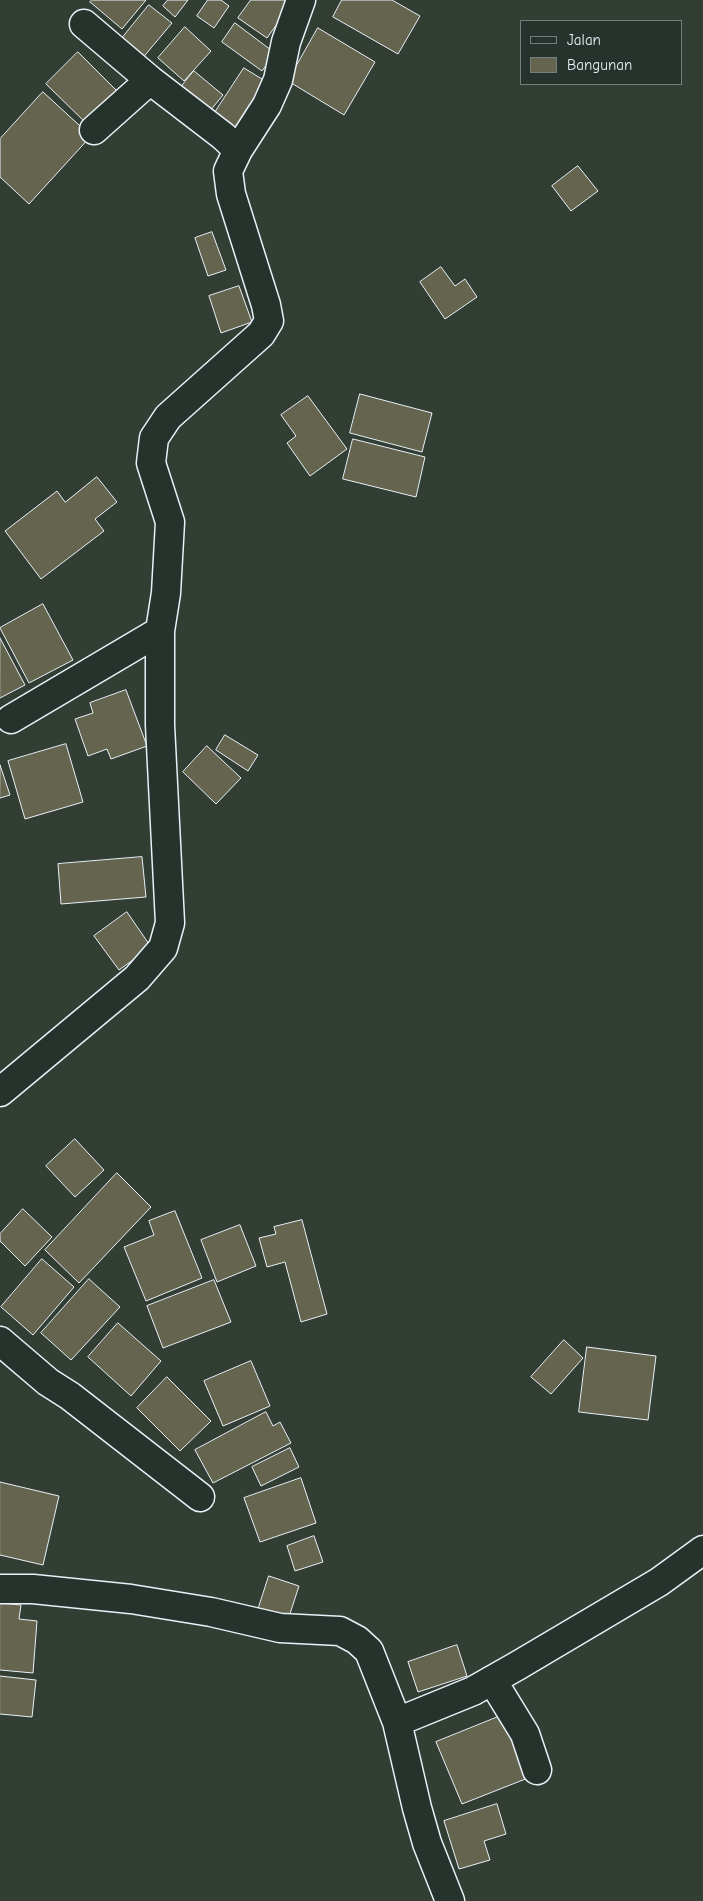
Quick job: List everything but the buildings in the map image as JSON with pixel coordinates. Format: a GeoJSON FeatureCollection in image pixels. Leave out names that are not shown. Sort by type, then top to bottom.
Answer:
{"type":"FeatureCollection","features":[{"type":"Feature","properties":{"kind":"street"},"geometry":{"type":"LineString","coordinates":[[0,1092],[137,978],[163,948],[170,922],[160,725],[160,631],[166,593],[170,522],[151,462],[154,438],[168,417],[261,334],[269,321],[231,194],[228,171],[238,150],[267,105],[278,80],[286,42],[301,0]]}},
{"type":"Feature","properties":{"kind":"street"},"geometry":{"type":"LineString","coordinates":[[84,24],[150,80],[223,136],[238,150]]}},
{"type":"Feature","properties":{"kind":"street"},"geometry":{"type":"LineString","coordinates":[[94,130],[150,80]]}},
{"type":"Feature","properties":{"kind":"street"},"geometry":{"type":"LineString","coordinates":[[11,719],[160,631]]}},
{"type":"Feature","properties":{"kind":"street"},"geometry":{"type":"LineString","coordinates":[[0,1341],[48,1382],[70,1396],[200,1497]]}},
{"type":"Feature","properties":{"kind":"street"},"geometry":{"type":"LineString","coordinates":[[398,1722],[473,1691],[659,1582],[703,1550]]}},
{"type":"Feature","properties":{"kind":"street"},"geometry":{"type":"LineString","coordinates":[[0,1589],[33,1589],[132,1598],[211,1612],[280,1628],[340,1631],[357,1640],[369,1651],[398,1722],[417,1808],[427,1843],[450,1901]]}},
{"type":"Feature","properties":{"kind":"street"},"geometry":{"type":"LineString","coordinates":[[492,1680],[525,1734],[537,1770]]}}]}
